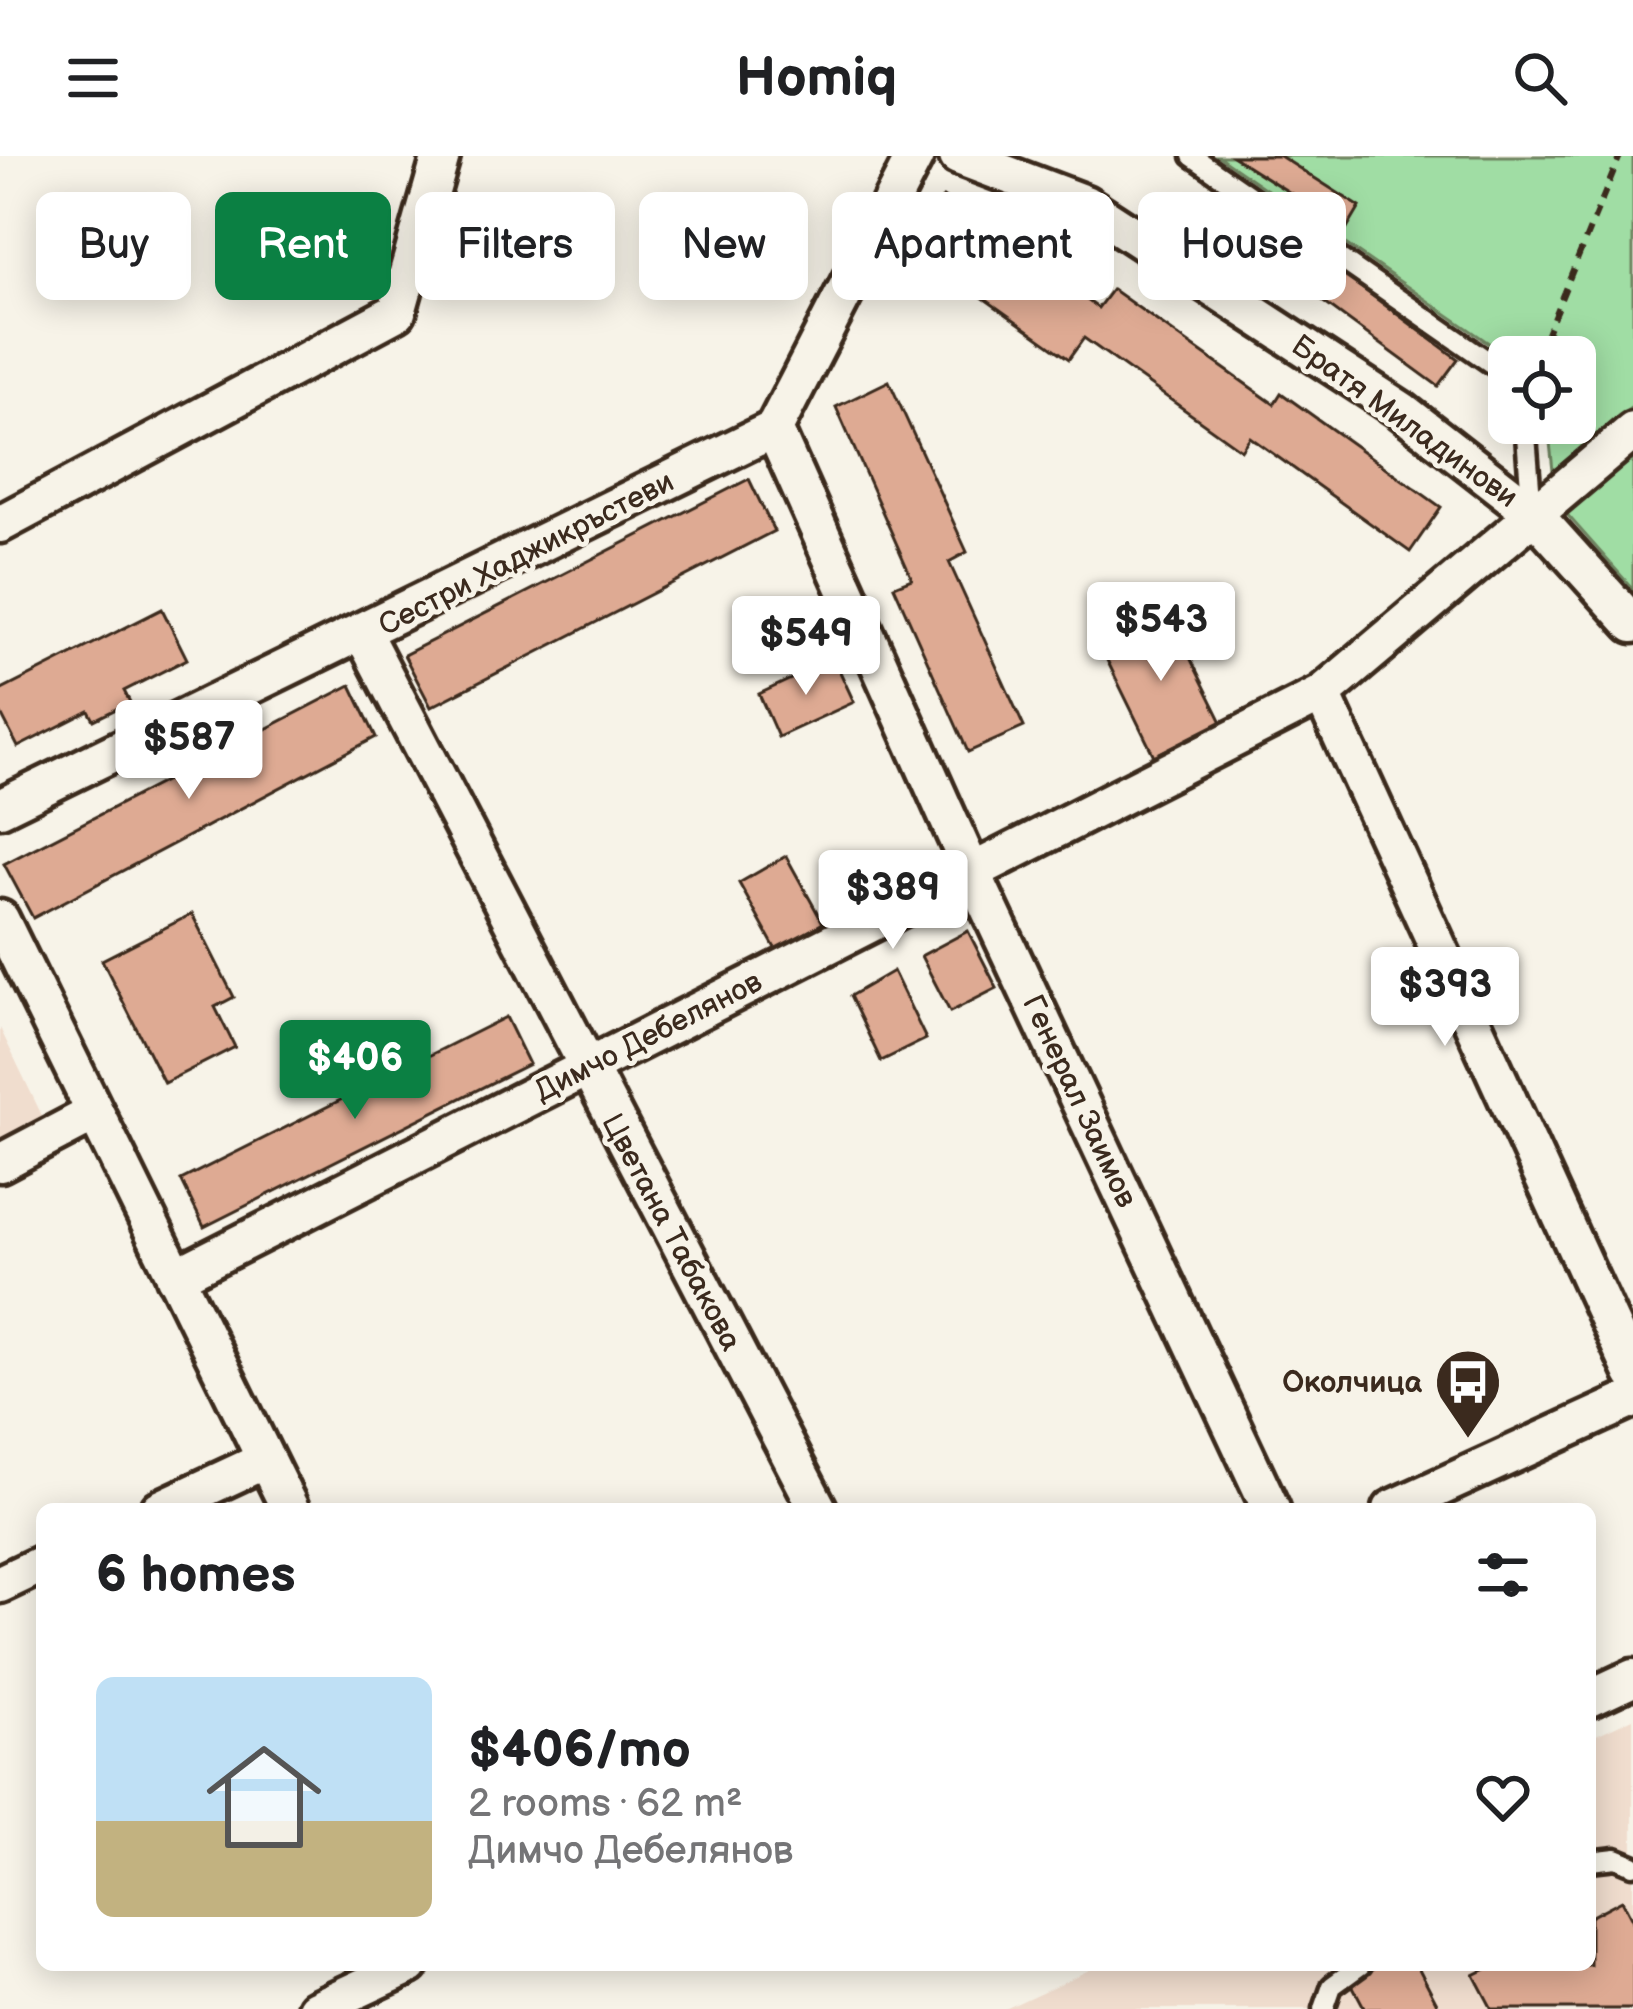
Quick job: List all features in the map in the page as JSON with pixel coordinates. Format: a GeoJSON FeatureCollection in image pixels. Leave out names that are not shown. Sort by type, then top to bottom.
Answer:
{"type":"FeatureCollection","features":[{"type":"Feature","properties":{"kind":"street"},"geometry":{"type":"LineString","coordinates":[[0,524],[398,312],[441,156]]}},
{"type":"Feature","properties":{"kind":"street"},"geometry":{"type":"LineString","coordinates":[[774,429],[915,156]]}},
{"type":"Feature","properties":{"kind":"street","name":"Братя Миладинови"},"geometry":{"type":"LineString","coordinates":[[958,156],[1085,204],[1401,410],[1532,512],[1633,624]]}},
{"type":"Feature","properties":{"kind":"street","name":"Сестри Хаджикръстеви"},"geometry":{"type":"LineString","coordinates":[[0,808],[774,429]]}},
{"type":"Feature","properties":{"kind":"street","name":"Генерал Заимов"},"geometry":{"type":"LineString","coordinates":[[774,429],[972,872],[1268,1503]]}},
{"type":"Feature","properties":{"kind":"street","name":"Димчо Дебелянов"},"geometry":{"type":"LineString","coordinates":[[175,1277],[1322,694],[1633,431]]}},
{"type":"Feature","properties":{"kind":"street","name":"Цветана Табакова"},"geometry":{"type":"LineString","coordinates":[[363,634],[815,1503]]}},
{"type":"Feature","properties":{"kind":"street"},"geometry":{"type":"LineString","coordinates":[[1322,694],[1633,1373]]}},
{"type":"Feature","properties":{"kind":"street"},"geometry":{"type":"LineString","coordinates":[[0,919],[287,1503]]}},
{"type":"Feature","properties":{"kind":"street"},"geometry":{"type":"LineString","coordinates":[[0,1163],[95,1113]]}},
{"type":"Feature","properties":{"kind":"street"},"geometry":{"type":"LineString","coordinates":[[1406,1503],[1633,1399]]}},
{"type":"Feature","properties":{"kind":"street"},"geometry":{"type":"LineString","coordinates":[[173,1503],[266,1460]]}},
{"type":"Feature","properties":{"kind":"street"},"geometry":{"type":"LineString","coordinates":[[0,1584],[36,1567]]}},
{"type":"Feature","properties":{"kind":"street"},"geometry":{"type":"LineString","coordinates":[[1596,1694],[1633,1678]]}},
{"type":"Feature","properties":{"kind":"street"},"geometry":{"type":"LineString","coordinates":[[316,2009],[397,1971]]}},
{"type":"Feature","properties":{"kind":"lane"},"geometry":{"type":"LineString","coordinates":[[1192,156],[1488,361]]}},
{"type":"Feature","properties":{"kind":"lane"},"geometry":{"type":"LineString","coordinates":[[1527,444],[1532,512]]}},
{"type":"Feature","properties":{"kind":"lane"},"geometry":{"type":"LineString","coordinates":[[1596,1861],[1616,1858],[1633,1865]]}},
{"type":"Feature","properties":{"kind":"lane"},"geometry":{"type":"LineString","coordinates":[[1324,2009],[1332,1985],[1352,1971]]}},
{"type":"Feature","properties":{"kind":"path"},"geometry":{"type":"LineString","coordinates":[[1547,336],[1620,156]]}},
{"type":"Feature","properties":{"kind":"shaded area"},"geometry":{"type":"Polygon","coordinates":[[[0,1028],[46,1124],[0,1147],[0,1028]]]}},
{"type":"Feature","properties":{"kind":"shaded area"},"geometry":{"type":"Polygon","coordinates":[[[1633,1718],[1633,2009],[1005,2009],[1087,1971],[1596,1971],[1596,1735],[1633,1718]]]}},
{"type":"Feature","properties":{"kind":"green space"},"geometry":{"type":"Polygon","coordinates":[[[1218,156],[1633,156],[1633,406],[1596,436],[1596,336],[1488,336],[1488,342],[1346,244],[1346,192],[1270,192],[1218,156]]]}},
{"type":"Feature","properties":{"kind":"green space"},"geometry":{"type":"Polygon","coordinates":[[[1550,444],[1586,444],[1553,471],[1550,444]]]}},
{"type":"Feature","properties":{"kind":"green space"},"geometry":{"type":"Polygon","coordinates":[[[1633,456],[1633,589],[1564,511],[1633,456]]]}},
{"type":"Feature","properties":{"kind":"building"},"geometry":{"type":"Polygon","coordinates":[[[1232,156],[1280,156],[1336,192],[1289,192],[1232,156]]]}},
{"type":"Feature","properties":{"kind":"building"},"geometry":{"type":"Polygon","coordinates":[[[1346,198],[1360,207],[1346,228],[1346,198]]]}},
{"type":"Feature","properties":{"kind":"building"},"geometry":{"type":"Polygon","coordinates":[[[1346,276],[1458,359],[1438,386],[1321,300],[1346,300],[1346,276]]]}},
{"type":"Feature","properties":{"kind":"building"},"geometry":{"type":"Polygon","coordinates":[[[1114,290],[1274,404],[1281,393],[1441,507],[1410,552],[1250,437],[1241,450],[1084,338],[1069,359],[986,300],[1087,300],[1098,308],[1104,300],[1114,300],[1114,290]]]}},
{"type":"Feature","properties":{"kind":"building"},"geometry":{"type":"Polygon","coordinates":[[[889,381],[967,552],[949,562],[1024,727],[968,752],[894,586],[912,579],[836,407],[889,381]]]}},
{"type":"Feature","properties":{"kind":"building"},"geometry":{"type":"Polygon","coordinates":[[[749,479],[774,531],[431,707],[404,655],[749,479]]]}},
{"type":"Feature","properties":{"kind":"building"},"geometry":{"type":"Polygon","coordinates":[[[162,609],[187,659],[124,691],[130,702],[94,720],[89,711],[18,747],[0,712],[0,691],[162,609]]]}},
{"type":"Feature","properties":{"kind":"building"},"geometry":{"type":"Polygon","coordinates":[[[1168,613],[1222,722],[1154,756],[1100,646],[1168,613]]]}},
{"type":"Feature","properties":{"kind":"building"},"geometry":{"type":"Polygon","coordinates":[[[834,659],[854,702],[778,737],[759,694],[834,659]]]}},
{"type":"Feature","properties":{"kind":"building"},"geometry":{"type":"Polygon","coordinates":[[[351,685],[376,737],[33,918],[4,864],[351,685]]]}},
{"type":"Feature","properties":{"kind":"building"},"geometry":{"type":"Polygon","coordinates":[[[786,856],[823,923],[776,950],[739,883],[786,856]]]}},
{"type":"Feature","properties":{"kind":"building"},"geometry":{"type":"Polygon","coordinates":[[[192,914],[234,997],[215,1007],[235,1047],[164,1083],[102,960],[192,914]]]}},
{"type":"Feature","properties":{"kind":"building"},"geometry":{"type":"Polygon","coordinates":[[[968,931],[997,988],[950,1012],[921,956],[968,931]]]}},
{"type":"Feature","properties":{"kind":"building"},"geometry":{"type":"Polygon","coordinates":[[[893,971],[926,1039],[881,1061],[850,996],[893,971]]]}},
{"type":"Feature","properties":{"kind":"building"},"geometry":{"type":"Polygon","coordinates":[[[506,1017],[529,1064],[204,1227],[181,1180],[506,1017]]]}},
{"type":"Feature","properties":{"kind":"building"},"geometry":{"type":"Polygon","coordinates":[[[1622,1900],[1633,1921],[1633,2009],[1492,2009],[1474,1975],[1482,1971],[1596,1971],[1596,1914],[1622,1900]]]}},
{"type":"Feature","properties":{"kind":"building"},"geometry":{"type":"Polygon","coordinates":[[[1364,1971],[1420,1971],[1440,2009],[1365,2009],[1349,1979],[1364,1971]]]}},
{"type":"Feature","properties":{"kind":"place","name":"Околчица"},"geometry":{"type":"Point","coordinates":[1468,1441]}}]}
